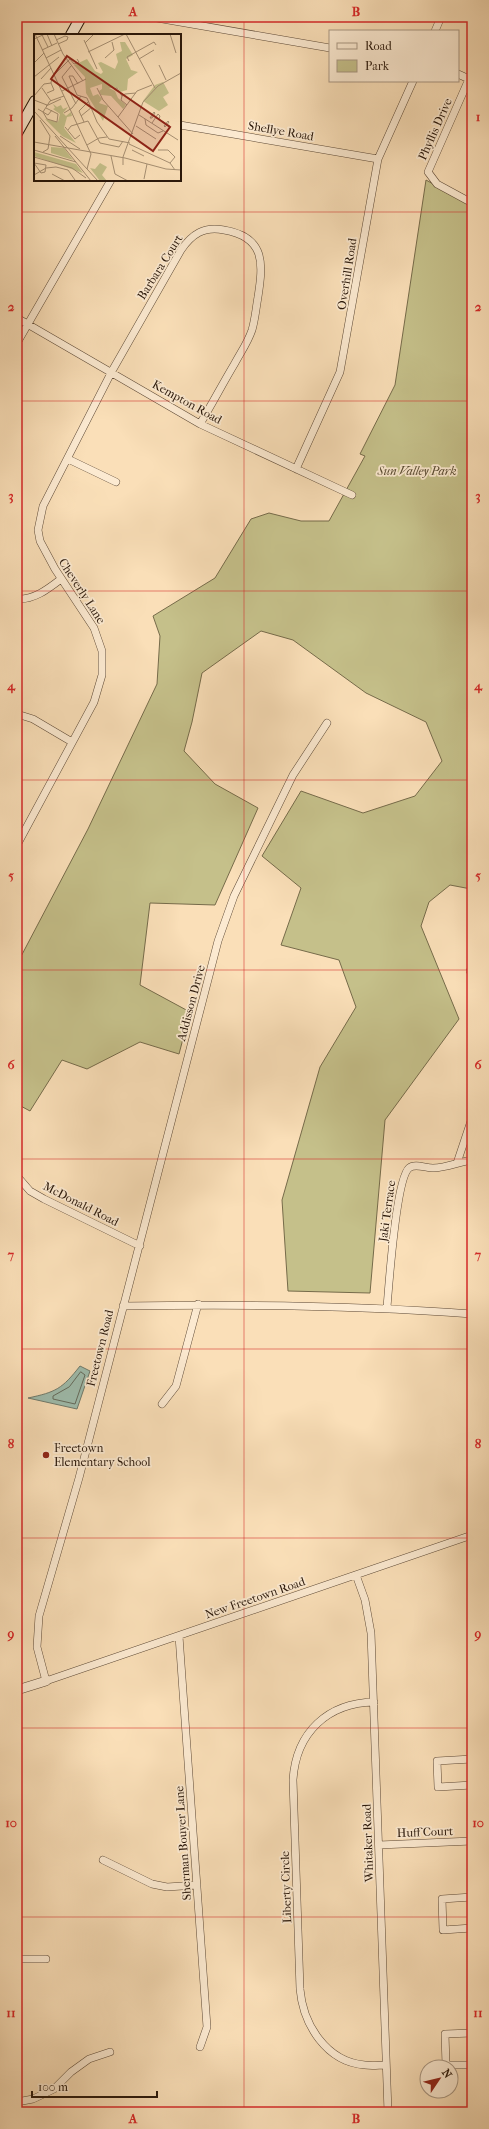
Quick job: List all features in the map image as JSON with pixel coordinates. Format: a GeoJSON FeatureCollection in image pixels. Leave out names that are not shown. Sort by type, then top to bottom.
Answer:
{"type":"FeatureCollection","features":[{"type":"Feature","properties":{"kind":"main road"},"geometry":{"type":"LineString","coordinates":[[72,34],[81,17]]}},
{"type":"Feature","properties":{"kind":"main road"},"geometry":{"type":"LineString","coordinates":[[17,133],[34,102]]}},
{"type":"Feature","properties":{"kind":"street"},"geometry":{"type":"LineString","coordinates":[[150,17],[329,48]]}},
{"type":"Feature","properties":{"kind":"street"},"geometry":{"type":"LineString","coordinates":[[435,30],[441,17]]}},
{"type":"Feature","properties":{"kind":"street","name":"Phyllis Drive"},"geometry":{"type":"LineString","coordinates":[[459,74],[470,79],[428,172],[438,184],[472,203]]}},
{"type":"Feature","properties":{"kind":"street","name":"Overhill Road"},"geometry":{"type":"LineString","coordinates":[[296,469],[343,362],[378,159],[413,82]]}},
{"type":"Feature","properties":{"kind":"street","name":"Shellye Road"},"geometry":{"type":"LineString","coordinates":[[181,125],[378,159]]}},
{"type":"Feature","properties":{"kind":"street"},"geometry":{"type":"LineString","coordinates":[[17,343],[110,181]]}},
{"type":"Feature","properties":{"kind":"street","name":"Barbara Court"},"geometry":{"type":"LineString","coordinates":[[112,371],[187,241],[199,232],[207,229],[222,230],[242,235],[255,246],[262,261],[262,270],[252,330],[200,424]]}},
{"type":"Feature","properties":{"kind":"street","name":"Kempton Road"},"geometry":{"type":"LineString","coordinates":[[17,318],[112,371],[200,424],[352,495]]}},
{"type":"Feature","properties":{"kind":"street","name":"Cheverly Lane"},"geometry":{"type":"LineString","coordinates":[[18,840],[99,690],[102,675],[100,641],[94,628],[45,553],[38,530],[43,506],[112,371]]}},
{"type":"Feature","properties":{"kind":"street"},"geometry":{"type":"LineString","coordinates":[[68,459],[116,482]]}},
{"type":"Feature","properties":{"kind":"street"},"geometry":{"type":"LineString","coordinates":[[17,599],[39,594],[61,579]]}},
{"type":"Feature","properties":{"kind":"street"},"geometry":{"type":"LineString","coordinates":[[17,714],[33,719],[72,742]]}},
{"type":"Feature","properties":{"kind":"street","name":"Addisson Drive"},"geometry":{"type":"LineString","coordinates":[[123,1306],[140,1246],[218,941],[232,904],[293,775],[327,723]]}},
{"type":"Feature","properties":{"kind":"street"},"geometry":{"type":"LineString","coordinates":[[472,967],[470,971],[472,974]]}},
{"type":"Feature","properties":{"kind":"street"},"geometry":{"type":"LineString","coordinates":[[457,1163],[472,1118]]}},
{"type":"Feature","properties":{"kind":"street","name":"Jaki Terrace"},"geometry":{"type":"LineString","coordinates":[[387,1307],[397,1206],[402,1179],[405,1173],[408,1169],[415,1166],[441,1168],[472,1160]]}},
{"type":"Feature","properties":{"kind":"street","name":"McDonald Road"},"geometry":{"type":"LineString","coordinates":[[17,1176],[30,1191],[44,1199],[140,1246]]}},
{"type":"Feature","properties":{"kind":"street"},"geometry":{"type":"LineString","coordinates":[[162,1404],[176,1386],[198,1304]]}},
{"type":"Feature","properties":{"kind":"street","name":"Freetown Road"},"geometry":{"type":"LineString","coordinates":[[46,1681],[37,1647],[39,1616],[79,1478],[123,1306],[198,1304],[387,1307],[472,1314]]}},
{"type":"Feature","properties":{"kind":"street","name":"New Freetown Road"},"geometry":{"type":"LineString","coordinates":[[46,1681],[472,1535]]}},
{"type":"Feature","properties":{"kind":"street","name":"Whitaker Road"},"geometry":{"type":"LineString","coordinates":[[356,1575],[365,1600],[371,1633],[388,2112]]}},
{"type":"Feature","properties":{"kind":"street","name":"Sherman Bouyer Lane"},"geometry":{"type":"LineString","coordinates":[[179,1636],[207,2027],[200,2047]]}},
{"type":"Feature","properties":{"kind":"street"},"geometry":{"type":"LineString","coordinates":[[17,1690],[46,1681]]}},
{"type":"Feature","properties":{"kind":"street","name":"Liberty Circle"},"geometry":{"type":"LineString","coordinates":[[374,1702],[353,1703],[329,1714],[317,1723],[301,1745],[294,1768],[293,1780],[300,1989],[304,2015],[317,2037],[334,2052],[353,2062],[364,2065],[386,2065]]}},
{"type":"Feature","properties":{"kind":"street"},"geometry":{"type":"LineString","coordinates":[[472,1759],[437,1761],[438,1787],[472,1785]]}},
{"type":"Feature","properties":{"kind":"street","name":"Huff Court"},"geometry":{"type":"LineString","coordinates":[[379,1845],[472,1841]]}},
{"type":"Feature","properties":{"kind":"street"},"geometry":{"type":"LineString","coordinates":[[102,1860],[152,1884],[167,1887],[197,1885]]}},
{"type":"Feature","properties":{"kind":"street"},"geometry":{"type":"LineString","coordinates":[[472,1897],[442,1899],[443,1930],[472,1928]]}},
{"type":"Feature","properties":{"kind":"street"},"geometry":{"type":"LineString","coordinates":[[17,1959],[46,1959]]}},
{"type":"Feature","properties":{"kind":"street"},"geometry":{"type":"LineString","coordinates":[[472,2033],[445,2034],[446,2066],[472,2065]]}},
{"type":"Feature","properties":{"kind":"street"},"geometry":{"type":"LineString","coordinates":[[17,2102],[33,2099],[54,2089],[71,2072],[89,2059],[110,2052]]}},
{"type":"Feature","properties":{"kind":"green space","name":"Sun Valley Park"},"geometry":{"type":"Polygon","coordinates":[[[426,180],[472,205],[472,892],[471,889],[450,885],[429,902],[421,926],[459,1019],[385,1120],[370,1293],[288,1291],[282,1200],[320,1067],[356,1007],[339,960],[281,945],[301,888],[262,856],[301,791],[363,813],[415,796],[442,761],[426,722],[366,693],[293,640],[261,631],[202,673],[192,722],[184,751],[215,784],[258,808],[215,905],[150,903],[140,985],[190,1012],[179,1054],[140,1042],[87,1069],[62,1060],[30,1111],[17,1104],[17,964],[88,829],[157,684],[160,636],[153,616],[215,578],[251,519],[269,513],[301,521],[329,521],[365,456],[360,454],[395,385],[426,180]]]}},
{"type":"Feature","properties":{"kind":"water"},"geometry":{"type":"Polygon","coordinates":[[[80,1366],[90,1371],[77,1409],[28,1398],[45,1394],[63,1385],[80,1366]]]}},
{"type":"Feature","properties":{"kind":"place","name":"Freetown Elementary School"},"geometry":{"type":"Point","coordinates":[46,1455]}}]}
